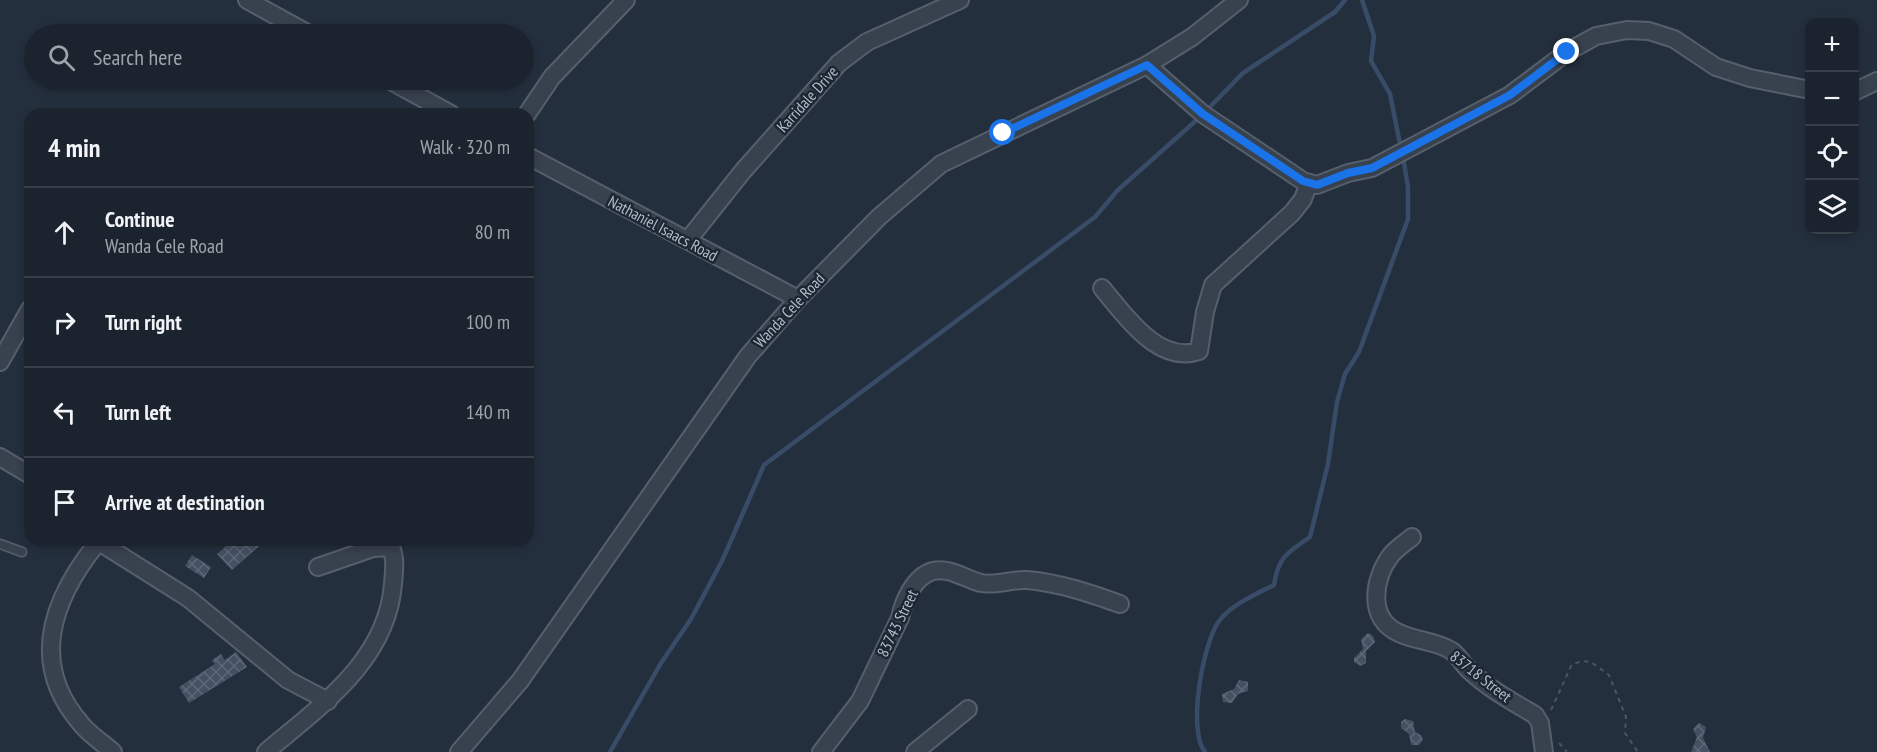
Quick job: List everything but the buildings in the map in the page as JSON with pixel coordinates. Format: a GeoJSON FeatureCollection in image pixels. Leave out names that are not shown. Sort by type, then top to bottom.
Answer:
{"type":"FeatureCollection","features":[{"type":"Feature","properties":{"kind":"street"},"geometry":{"type":"LineString","coordinates":[[247,0],[291,24]]}},
{"type":"Feature","properties":{"kind":"street"},"geometry":{"type":"LineString","coordinates":[[531,108],[552,77],[626,0]]}},
{"type":"Feature","properties":{"kind":"street","name":"Karridale Drive"},"geometry":{"type":"LineString","coordinates":[[688,240],[743,171],[839,63],[867,42],[960,0]]}},
{"type":"Feature","properties":{"kind":"street","name":"Wanda Cele Road"},"geometry":{"type":"LineString","coordinates":[[459,752],[520,681],[748,356],[798,299],[879,217],[941,164],[1147,65],[1192,37],[1239,0]]}},
{"type":"Feature","properties":{"kind":"street"},"geometry":{"type":"LineString","coordinates":[[1147,65],[1203,114],[1309,183],[1317,185],[1348,173],[1372,168],[1510,95],[1567,52],[1596,36],[1627,30],[1649,31],[1674,39],[1716,67],[1750,78],[1805,89]]}},
{"type":"Feature","properties":{"kind":"street"},"geometry":{"type":"LineString","coordinates":[[1859,90],[1877,81]]}},
{"type":"Feature","properties":{"kind":"street"},"geometry":{"type":"LineString","coordinates":[[407,90],[440,108]]}},
{"type":"Feature","properties":{"kind":"street","name":"Nathaniel Isaacs Road"},"geometry":{"type":"LineString","coordinates":[[534,159],[798,299]]}},
{"type":"Feature","properties":{"kind":"street"},"geometry":{"type":"LineString","coordinates":[[1102,288],[1144,336],[1163,348],[1183,353],[1199,351],[1205,312],[1214,285],[1292,213],[1304,198],[1309,183]]}},
{"type":"Feature","properties":{"kind":"street"},"geometry":{"type":"LineString","coordinates":[[0,362],[24,320]]}},
{"type":"Feature","properties":{"kind":"street"},"geometry":{"type":"LineString","coordinates":[[0,458],[24,472]]}},
{"type":"Feature","properties":{"kind":"street","name":"83718 Street"},"geometry":{"type":"LineString","coordinates":[[1412,537],[1392,553],[1383,568],[1376,602],[1378,615],[1397,633],[1452,651],[1480,680],[1535,715],[1540,723],[1544,752]]}},
{"type":"Feature","properties":{"kind":"street"},"geometry":{"type":"LineString","coordinates":[[94,546],[69,584],[58,609],[50,656],[52,674],[61,695],[82,725],[113,752]]}},
{"type":"Feature","properties":{"kind":"street"},"geometry":{"type":"LineString","coordinates":[[105,546],[188,598],[288,680],[328,701]]}},
{"type":"Feature","properties":{"kind":"street"},"geometry":{"type":"LineString","coordinates":[[266,752],[328,701],[353,676],[377,640],[393,594],[394,554],[391,547],[383,546],[318,567]]}},
{"type":"Feature","properties":{"kind":"street","name":"83743 Street"},"geometry":{"type":"LineString","coordinates":[[821,752],[860,701],[900,618],[903,605],[912,589],[928,573],[944,571],[988,584],[1010,580],[1041,582],[1077,589],[1120,604]]}},
{"type":"Feature","properties":{"kind":"street"},"geometry":{"type":"LineString","coordinates":[[915,752],[969,709]]}},
{"type":"Feature","properties":{"kind":"lane"},"geometry":{"type":"LineString","coordinates":[[0,544],[22,552]]}},
{"type":"Feature","properties":{"kind":"path"},"geometry":{"type":"LineString","coordinates":[[1548,719],[1572,664],[1582,661],[1591,663],[1609,675],[1626,717],[1626,734],[1638,752]]}},
{"type":"Feature","properties":{"kind":"path"},"geometry":{"type":"LineString","coordinates":[[1558,743],[1567,752]]}},
{"type":"Feature","properties":{"kind":"waterway"},"geometry":{"type":"LineString","coordinates":[[1206,111],[1243,73],[1335,12],[1345,0]]}},
{"type":"Feature","properties":{"kind":"waterway"},"geometry":{"type":"LineString","coordinates":[[1362,0],[1374,36],[1371,61],[1390,94],[1401,149]]}},
{"type":"Feature","properties":{"kind":"waterway"},"geometry":{"type":"LineString","coordinates":[[610,752],[661,663],[691,619],[722,561],[764,465],[1095,217],[1118,190],[1200,117]]}},
{"type":"Feature","properties":{"kind":"waterway"},"geometry":{"type":"LineString","coordinates":[[1205,752],[1197,725],[1197,707],[1203,666],[1213,632],[1219,621],[1230,610],[1274,585],[1281,561],[1310,537],[1328,464],[1337,402],[1345,374],[1359,352],[1408,219],[1408,187],[1403,157]]}},
{"type":"Feature","properties":{"kind":"route"},"geometry":{"type":"LineString","coordinates":[[1003,133],[1114,83],[1147,65],[1203,114],[1303,181],[1317,185],[1348,173],[1372,168],[1489,104],[1510,95],[1567,52]]}}]}
